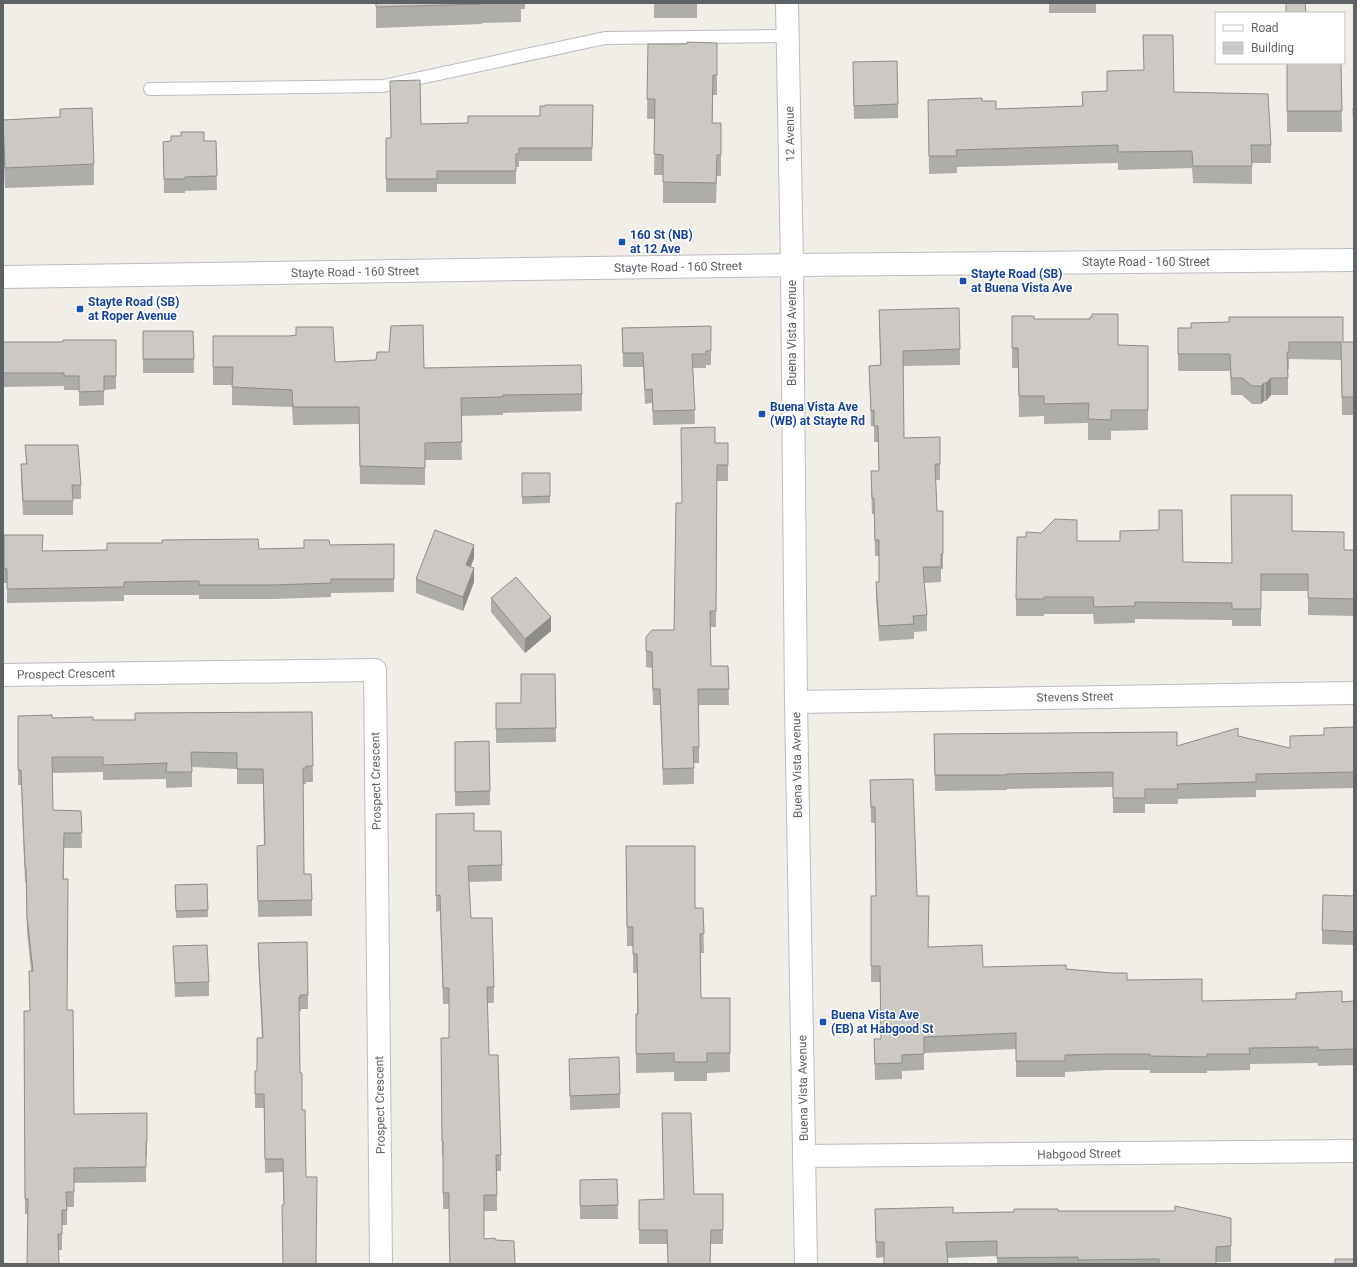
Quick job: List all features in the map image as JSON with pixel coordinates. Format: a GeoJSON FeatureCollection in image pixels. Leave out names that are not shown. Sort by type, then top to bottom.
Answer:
{"type":"FeatureCollection","features":[{"type":"Feature","properties":{"kind":"street","name":"12 Avenue"},"geometry":{"type":"LineString","coordinates":[[787,3],[792,265]]}},
{"type":"Feature","properties":{"kind":"street","name":"Stayte Road - 160 Street"},"geometry":{"type":"LineString","coordinates":[[3,277],[792,265],[1354,260]]}},
{"type":"Feature","properties":{"kind":"street","name":"Buena Vista Avenue"},"geometry":{"type":"LineString","coordinates":[[792,265],[796,702],[806,1264]]}},
{"type":"Feature","properties":{"kind":"street","name":"Prospect Crescent"},"geometry":{"type":"LineString","coordinates":[[3,675],[375,670],[382,1264]]}},
{"type":"Feature","properties":{"kind":"street","name":"Stevens Street"},"geometry":{"type":"LineString","coordinates":[[796,702],[1354,693]]}},
{"type":"Feature","properties":{"kind":"street","name":"Habgood Street"},"geometry":{"type":"LineString","coordinates":[[804,1156],[1354,1151]]}},
{"type":"Feature","properties":{"kind":"lane"},"geometry":{"type":"LineString","coordinates":[[150,89],[383,86],[605,38],[788,36]]}},
{"type":"Feature","properties":{"kind":"building"},"geometry":{"type":"Polygon","coordinates":[[[376,3],[482,3],[482,4],[376,7],[376,3]]]}},
{"type":"Feature","properties":{"kind":"building"},"geometry":{"type":"Polygon","coordinates":[[[1286,3],[1305,3],[1306,12],[1286,12],[1286,3]]]}},
{"type":"Feature","properties":{"kind":"building"},"geometry":{"type":"Polygon","coordinates":[[[1143,35],[1173,35],[1174,92],[1268,94],[1271,145],[1251,145],[1252,166],[1193,166],[1192,151],[1118,152],[1118,145],[956,150],[957,156],[929,156],[928,100],[982,98],[982,101],[996,101],[996,109],[1083,106],[1082,92],[1107,91],[1107,71],[1144,70],[1143,35]]]}},
{"type":"Feature","properties":{"kind":"building"},"geometry":{"type":"Polygon","coordinates":[[[687,42],[717,43],[717,75],[713,75],[712,123],[721,123],[721,155],[717,155],[716,183],[663,182],[663,155],[654,154],[655,99],[647,99],[648,44],[687,44],[687,42]]]}},
{"type":"Feature","properties":{"kind":"building"},"geometry":{"type":"Polygon","coordinates":[[[897,61],[898,104],[854,106],[853,62],[897,61]]]}},
{"type":"Feature","properties":{"kind":"building"},"geometry":{"type":"Polygon","coordinates":[[[1287,64],[1341,64],[1342,111],[1287,111],[1287,64]]]}},
{"type":"Feature","properties":{"kind":"building"},"geometry":{"type":"Polygon","coordinates":[[[420,80],[421,124],[468,123],[468,116],[540,116],[540,106],[545,105],[593,105],[592,148],[519,148],[519,154],[516,154],[516,171],[437,171],[437,179],[386,179],[386,138],[391,138],[390,81],[420,80]]]}},
{"type":"Feature","properties":{"kind":"building"},"geometry":{"type":"Polygon","coordinates":[[[92,108],[94,164],[5,168],[3,120],[60,117],[60,109],[92,108]]]}},
{"type":"Feature","properties":{"kind":"building"},"geometry":{"type":"Polygon","coordinates":[[[1353,108],[1354,108],[1354,137],[1353,108]]]}},
{"type":"Feature","properties":{"kind":"building"},"geometry":{"type":"Polygon","coordinates":[[[181,132],[204,132],[204,141],[216,141],[217,176],[164,179],[163,142],[171,141],[171,136],[181,136],[181,132]]]}},
{"type":"Feature","properties":{"kind":"building"},"geometry":{"type":"Polygon","coordinates":[[[959,308],[960,349],[903,351],[904,438],[940,437],[940,464],[935,464],[937,511],[943,511],[943,554],[941,554],[941,567],[923,567],[927,615],[913,616],[914,624],[879,626],[876,582],[879,582],[879,540],[875,540],[874,498],[872,498],[871,471],[879,471],[878,426],[874,426],[874,410],[871,411],[869,366],[881,365],[879,310],[959,308]]]}},
{"type":"Feature","properties":{"kind":"building"},"geometry":{"type":"Polygon","coordinates":[[[1092,314],[1118,314],[1118,345],[1148,346],[1148,410],[1111,410],[1111,420],[1088,419],[1089,403],[1044,404],[1044,396],[1019,396],[1018,348],[1012,348],[1012,316],[1034,316],[1034,319],[1090,319],[1092,314]]]}},
{"type":"Feature","properties":{"kind":"building"},"geometry":{"type":"Polygon","coordinates":[[[1229,317],[1343,317],[1343,342],[1354,342],[1354,397],[1342,397],[1341,342],[1289,342],[1289,352],[1287,352],[1288,378],[1271,378],[1261,386],[1252,386],[1242,378],[1231,378],[1230,354],[1178,354],[1178,328],[1191,328],[1191,323],[1229,322],[1229,317]]]}},
{"type":"Feature","properties":{"kind":"building"},"geometry":{"type":"Polygon","coordinates":[[[423,325],[424,368],[581,365],[582,394],[503,395],[503,397],[461,398],[462,442],[425,443],[425,468],[360,466],[359,407],[293,407],[292,390],[232,387],[233,367],[213,367],[213,336],[289,336],[296,335],[296,327],[333,327],[335,362],[376,360],[377,352],[389,352],[391,326],[423,325]]]}},
{"type":"Feature","properties":{"kind":"building"},"geometry":{"type":"Polygon","coordinates":[[[711,326],[711,351],[706,351],[706,354],[692,354],[695,410],[653,411],[652,389],[645,390],[643,353],[623,353],[622,328],[711,326]]]}},
{"type":"Feature","properties":{"kind":"building"},"geometry":{"type":"Polygon","coordinates":[[[143,331],[193,331],[194,359],[143,359],[143,331]]]}},
{"type":"Feature","properties":{"kind":"building"},"geometry":{"type":"Polygon","coordinates":[[[63,340],[116,340],[116,376],[104,376],[104,391],[79,392],[79,376],[64,376],[64,373],[3,373],[3,342],[63,342],[63,340]]]}},
{"type":"Feature","properties":{"kind":"building"},"geometry":{"type":"Polygon","coordinates":[[[715,427],[715,443],[728,443],[728,465],[717,465],[716,611],[710,611],[711,666],[728,666],[729,689],[698,689],[699,747],[693,747],[694,768],[663,769],[660,689],[653,689],[652,652],[646,651],[646,637],[652,630],[674,630],[676,503],[682,503],[681,428],[715,427]]]}},
{"type":"Feature","properties":{"kind":"building"},"geometry":{"type":"Polygon","coordinates":[[[25,445],[78,445],[81,485],[72,485],[73,501],[23,501],[21,464],[27,464],[25,445]]]}},
{"type":"Feature","properties":{"kind":"building"},"geometry":{"type":"Polygon","coordinates":[[[522,473],[550,473],[550,496],[522,497],[522,473]]]}},
{"type":"Feature","properties":{"kind":"building"},"geometry":{"type":"Polygon","coordinates":[[[1231,495],[1292,495],[1292,531],[1344,532],[1344,550],[1354,550],[1354,599],[1308,598],[1308,574],[1261,574],[1261,609],[1232,609],[1232,603],[1135,602],[1135,606],[1094,607],[1093,597],[1044,597],[1044,599],[1016,599],[1017,537],[1026,537],[1026,532],[1041,533],[1055,519],[1077,520],[1077,541],[1120,541],[1120,531],[1159,530],[1159,510],[1182,510],[1183,562],[1232,563],[1231,495]]]}},
{"type":"Feature","properties":{"kind":"building"},"geometry":{"type":"Polygon","coordinates":[[[435,530],[474,545],[466,565],[474,568],[463,597],[416,579],[435,530]]]}},
{"type":"Feature","properties":{"kind":"building"},"geometry":{"type":"Polygon","coordinates":[[[4,535],[43,535],[42,551],[107,550],[107,543],[162,543],[162,540],[258,539],[259,549],[304,548],[304,540],[329,540],[330,545],[394,544],[394,579],[331,579],[331,583],[274,585],[199,585],[199,581],[124,582],[124,587],[7,589],[7,569],[4,569],[4,535]]]}},
{"type":"Feature","properties":{"kind":"building"},"geometry":{"type":"Polygon","coordinates":[[[516,577],[551,617],[525,639],[491,598],[516,577]]]}},
{"type":"Feature","properties":{"kind":"building"},"geometry":{"type":"Polygon","coordinates":[[[521,674],[555,674],[556,728],[496,729],[496,703],[521,703],[521,674]]]}},
{"type":"Feature","properties":{"kind":"building"},"geometry":{"type":"Polygon","coordinates":[[[312,712],[313,766],[306,766],[306,768],[303,768],[304,874],[311,874],[312,900],[258,901],[257,846],[265,845],[263,769],[237,769],[237,753],[191,752],[192,772],[166,772],[167,763],[103,765],[103,757],[52,757],[53,810],[81,811],[82,833],[64,833],[63,879],[68,879],[67,1010],[73,1010],[74,1114],[147,1113],[146,1167],[74,1168],[74,1192],[66,1192],[67,1210],[62,1210],[62,1234],[58,1234],[59,1264],[27,1264],[28,1199],[25,1199],[24,1011],[30,1011],[29,971],[33,971],[27,917],[21,770],[18,770],[18,716],[52,715],[52,718],[93,717],[93,720],[135,720],[135,713],[312,712]]]}},
{"type":"Feature","properties":{"kind":"building"},"geometry":{"type":"Polygon","coordinates":[[[1354,727],[1354,772],[1256,774],[1256,782],[1177,784],[1178,789],[1145,789],[1145,798],[1113,798],[1113,772],[1007,775],[935,775],[934,734],[1177,732],[1177,746],[1238,728],[1238,736],[1290,748],[1290,736],[1324,735],[1324,728],[1354,727]]]}},
{"type":"Feature","properties":{"kind":"building"},"geometry":{"type":"Polygon","coordinates":[[[489,741],[490,791],[455,792],[455,742],[489,741]]]}},
{"type":"Feature","properties":{"kind":"building"},"geometry":{"type":"Polygon","coordinates":[[[913,779],[917,896],[929,896],[928,947],[982,945],[983,967],[1066,965],[1066,969],[1127,973],[1127,980],[1202,979],[1202,1001],[1296,999],[1296,993],[1342,991],[1342,1002],[1354,1001],[1354,1049],[1318,1050],[1318,1047],[1249,1048],[1250,1054],[1207,1054],[1207,1057],[1150,1056],[1150,1054],[1109,1054],[1065,1055],[1065,1061],[1016,1061],[1016,1033],[924,1037],[924,1054],[902,1055],[902,1063],[875,1064],[874,1039],[881,1039],[880,966],[871,966],[871,896],[876,896],[875,807],[871,807],[870,780],[913,779]]]}},
{"type":"Feature","properties":{"kind":"building"},"geometry":{"type":"Polygon","coordinates":[[[474,813],[474,831],[501,831],[502,865],[468,866],[471,918],[492,918],[494,987],[487,987],[489,1055],[498,1055],[501,1155],[496,1155],[497,1195],[484,1195],[484,1239],[495,1238],[495,1240],[514,1241],[515,1264],[450,1264],[449,1193],[443,1193],[441,1038],[449,1038],[449,988],[443,988],[440,895],[436,896],[436,814],[474,813]]]}},
{"type":"Feature","properties":{"kind":"building"},"geometry":{"type":"Polygon","coordinates":[[[626,846],[695,846],[695,908],[703,908],[704,933],[700,934],[701,998],[730,998],[730,1053],[707,1053],[707,1062],[674,1062],[674,1053],[636,1054],[636,1014],[638,1014],[637,954],[633,954],[633,927],[627,927],[626,846]]]}},
{"type":"Feature","properties":{"kind":"building"},"geometry":{"type":"Polygon","coordinates":[[[207,884],[208,910],[176,911],[175,885],[207,884]]]}},
{"type":"Feature","properties":{"kind":"building"},"geometry":{"type":"Polygon","coordinates":[[[1323,895],[1354,896],[1354,932],[1322,930],[1323,895]]]}},
{"type":"Feature","properties":{"kind":"building"},"geometry":{"type":"Polygon","coordinates":[[[307,942],[308,995],[300,995],[301,997],[299,997],[300,1073],[302,1073],[302,1110],[305,1110],[306,1177],[317,1177],[316,1264],[283,1264],[283,1159],[265,1159],[264,1094],[255,1094],[257,1038],[263,1038],[258,943],[307,942]]]}},
{"type":"Feature","properties":{"kind":"building"},"geometry":{"type":"Polygon","coordinates":[[[207,945],[209,982],[175,983],[173,946],[207,945]]]}},
{"type":"Feature","properties":{"kind":"building"},"geometry":{"type":"Polygon","coordinates":[[[619,1057],[620,1094],[570,1096],[569,1059],[619,1057]]]}},
{"type":"Feature","properties":{"kind":"building"},"geometry":{"type":"Polygon","coordinates":[[[662,1113],[691,1113],[694,1194],[723,1194],[723,1230],[711,1230],[710,1264],[668,1264],[667,1230],[639,1230],[639,1200],[664,1199],[662,1113]]]}},
{"type":"Feature","properties":{"kind":"building"},"geometry":{"type":"Polygon","coordinates":[[[617,1179],[618,1205],[580,1206],[580,1180],[617,1179]]]}},
{"type":"Feature","properties":{"kind":"building"},"geometry":{"type":"Polygon","coordinates":[[[1175,1206],[1231,1218],[1231,1246],[1216,1247],[1216,1264],[1159,1264],[1159,1259],[1078,1260],[1078,1257],[997,1258],[997,1241],[946,1242],[948,1264],[884,1264],[884,1242],[876,1242],[875,1209],[953,1207],[953,1213],[1014,1212],[1014,1209],[1058,1209],[1058,1211],[1175,1211],[1175,1206]]]}},
{"type":"Feature","properties":{"kind":"building"},"geometry":{"type":"Polygon","coordinates":[[[1335,1259],[1354,1259],[1354,1264],[1335,1264],[1335,1259]]]}},
{"type":"Feature","properties":{"kind":"place","name":"160 St (NB) at 12 Ave"},"geometry":{"type":"Point","coordinates":[622,242]}},
{"type":"Feature","properties":{"kind":"place","name":"Stayte Road (SB) at Buena Vista Ave"},"geometry":{"type":"Point","coordinates":[963,281]}},
{"type":"Feature","properties":{"kind":"place","name":"Stayte Road (SB) at Roper Avenue"},"geometry":{"type":"Point","coordinates":[80,309]}},
{"type":"Feature","properties":{"kind":"place","name":"Buena Vista Ave (WB) at Stayte Rd"},"geometry":{"type":"Point","coordinates":[762,414]}},
{"type":"Feature","properties":{"kind":"place","name":"Buena Vista Ave (EB) at Habgood St"},"geometry":{"type":"Point","coordinates":[823,1022]}}]}
